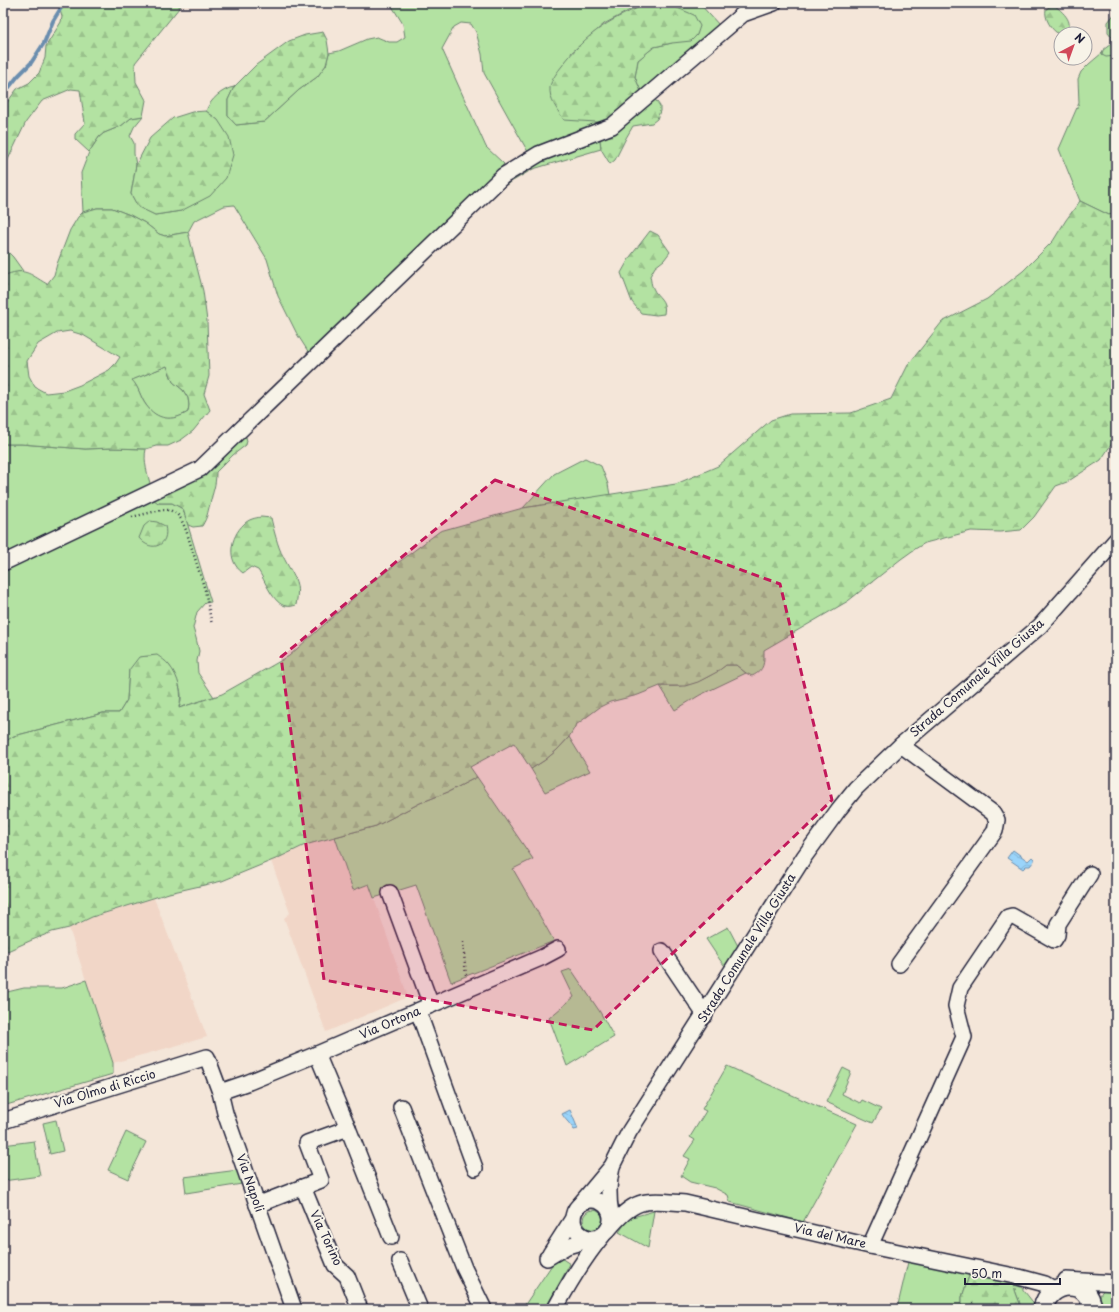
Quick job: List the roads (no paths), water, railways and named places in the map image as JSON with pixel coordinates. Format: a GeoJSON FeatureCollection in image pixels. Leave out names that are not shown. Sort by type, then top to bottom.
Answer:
{"type":"FeatureCollection","features":[{"type":"Feature","properties":{"kind":"main road"},"geometry":{"type":"LineString","coordinates":[[1044,1307],[1048,1295],[1055,1290],[1066,1286],[1074,1286],[1086,1293],[1090,1299],[1092,1309]]}},
{"type":"Feature","properties":{"kind":"street"},"geometry":{"type":"LineString","coordinates":[[3,563],[200,469],[504,176],[539,154],[612,126],[743,14],[774,3]]}},
{"type":"Feature","properties":{"kind":"street","name":"Strada Comunale Villa Giusta"},"geometry":{"type":"LineString","coordinates":[[612,1166],[629,1132],[804,857],[837,811],[856,788],[901,745],[1040,626],[1116,540]]}},
{"type":"Feature","properties":{"kind":"street","name":"Strada Comunale Villa Giusta"},"geometry":{"type":"LineString","coordinates":[[899,964],[995,831],[997,820],[993,813],[901,745]]}},
{"type":"Feature","properties":{"kind":"street"},"geometry":{"type":"LineString","coordinates":[[870,1246],[964,1037],[956,1006],[960,988],[1008,917],[1012,916],[1054,940],[1057,935],[1058,924],[1090,874]]}},
{"type":"Feature","properties":{"kind":"street"},"geometry":{"type":"LineString","coordinates":[[390,893],[475,1168]]}},
{"type":"Feature","properties":{"kind":"street","name":"Via Ortona"},"geometry":{"type":"LineString","coordinates":[[220,1092],[249,1082],[317,1054],[543,957],[558,949]]}},
{"type":"Feature","properties":{"kind":"street"},"geometry":{"type":"LineString","coordinates":[[662,951],[704,1015]]}},
{"type":"Feature","properties":{"kind":"street"},"geometry":{"type":"LineString","coordinates":[[317,1054],[391,1237]]}},
{"type":"Feature","properties":{"kind":"street","name":"Via Napoli"},"geometry":{"type":"LineString","coordinates":[[207,1057],[220,1092],[225,1113],[294,1309]]}},
{"type":"Feature","properties":{"kind":"street","name":"Via Olmo di Riccio"},"geometry":{"type":"LineString","coordinates":[[3,1121],[207,1057]]}},
{"type":"Feature","properties":{"kind":"street"},"geometry":{"type":"LineString","coordinates":[[401,1107],[464,1268],[484,1309]]}},
{"type":"Feature","properties":{"kind":"street"},"geometry":{"type":"LineString","coordinates":[[257,1205],[321,1180],[307,1143],[348,1128]]}},
{"type":"Feature","properties":{"kind":"street"},"geometry":{"type":"LineString","coordinates":[[555,1309],[571,1279],[581,1255],[593,1247],[611,1225],[599,1205],[612,1166]]}},
{"type":"Feature","properties":{"kind":"street"},"geometry":{"type":"LineString","coordinates":[[599,1205],[608,1184],[612,1166]]}},
{"type":"Feature","properties":{"kind":"street","name":"Via Torino"},"geometry":{"type":"LineString","coordinates":[[303,1187],[336,1265],[347,1276],[360,1309]]}},
{"type":"Feature","properties":{"kind":"street","name":"Via del Mare"},"geometry":{"type":"LineString","coordinates":[[640,1204],[654,1201],[685,1203],[870,1246],[1019,1277],[1045,1284],[1055,1290]]}},
{"type":"Feature","properties":{"kind":"street"},"geometry":{"type":"LineString","coordinates":[[603,1234],[591,1238],[580,1234],[574,1224],[573,1218],[577,1207],[640,1204]]}},
{"type":"Feature","properties":{"kind":"street"},"geometry":{"type":"LineString","coordinates":[[573,1218],[547,1258],[567,1246],[603,1234],[626,1210],[640,1204]]}},
{"type":"Feature","properties":{"kind":"street"},"geometry":{"type":"LineString","coordinates":[[400,1261],[420,1309]]}},
{"type":"Feature","properties":{"kind":"street"},"geometry":{"type":"LineString","coordinates":[[1019,1277],[1116,1283]]}},
{"type":"Feature","properties":{"kind":"street","name":"Via del Mare"},"geometry":{"type":"LineString","coordinates":[[1019,1277],[1034,1289],[1044,1307]]}},
{"type":"Feature","properties":{"kind":"water"},"geometry":{"type":"Polygon","coordinates":[[[1013,850],[1028,861],[1032,857],[1034,861],[1030,866],[1026,866],[1023,869],[1007,858],[1013,850]]]}},
{"type":"Feature","properties":{"kind":"water"},"geometry":{"type":"Polygon","coordinates":[[[570,1110],[578,1129],[574,1130],[562,1114],[570,1110]]]}},
{"type":"Feature","properties":{"kind":"waterway"},"geometry":{"type":"LineString","coordinates":[[3,95],[18,76],[31,63],[44,43],[53,21],[64,3]]}}]}
